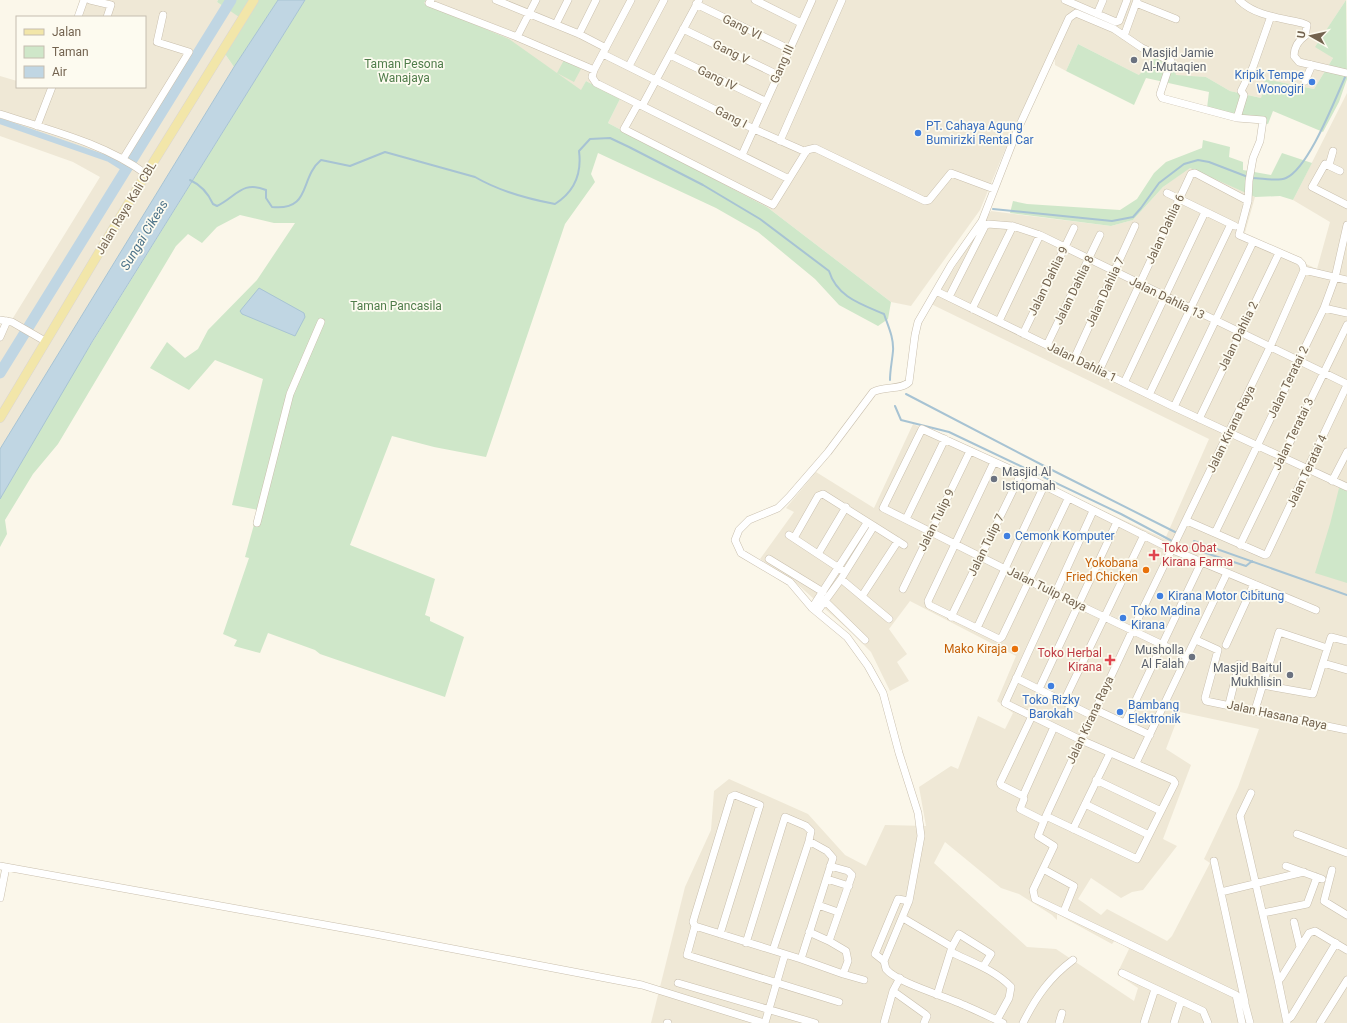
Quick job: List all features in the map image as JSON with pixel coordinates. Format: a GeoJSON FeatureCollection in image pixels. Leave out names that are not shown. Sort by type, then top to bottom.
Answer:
{"type":"FeatureCollection","features":[{"type":"Feature","properties":{"kind":"main road","name":"Jalan Raya Kali CBL"},"geometry":{"type":"LineString","coordinates":[[0,418],[45,341],[252,1]]}},
{"type":"Feature","properties":{"kind":"street"},"geometry":{"type":"LineString","coordinates":[[78,16],[84,0]]}},
{"type":"Feature","properties":{"kind":"street"},"geometry":{"type":"LineString","coordinates":[[90,0],[110,5],[107,16]]}},
{"type":"Feature","properties":{"kind":"street"},"geometry":{"type":"LineString","coordinates":[[431,0],[429,3],[517,37],[594,70]]}},
{"type":"Feature","properties":{"kind":"street","name":"Gang I"},"geometry":{"type":"LineString","coordinates":[[496,0],[579,34],[629,66],[754,129],[806,152]]}},
{"type":"Feature","properties":{"kind":"street"},"geometry":{"type":"LineString","coordinates":[[517,37],[536,0]]}},
{"type":"Feature","properties":{"kind":"street"},"geometry":{"type":"LineString","coordinates":[[556,24],[568,0]]}},
{"type":"Feature","properties":{"kind":"street"},"geometry":{"type":"LineString","coordinates":[[579,34],[596,0]]}},
{"type":"Feature","properties":{"kind":"street"},"geometry":{"type":"LineString","coordinates":[[631,0],[594,70],[592,77],[596,83],[789,179]]}},
{"type":"Feature","properties":{"kind":"street"},"geometry":{"type":"LineString","coordinates":[[629,66],[664,0]]}},
{"type":"Feature","properties":{"kind":"street"},"geometry":{"type":"LineString","coordinates":[[755,0],[801,22]]}},
{"type":"Feature","properties":{"kind":"street","name":"Gang III"},"geometry":{"type":"LineString","coordinates":[[742,155],[812,0]]}},
{"type":"Feature","properties":{"kind":"street"},"geometry":{"type":"LineString","coordinates":[[780,141],[842,0]]}},
{"type":"Feature","properties":{"kind":"street"},"geometry":{"type":"LineString","coordinates":[[1065,0],[1117,22],[1127,0]]}},
{"type":"Feature","properties":{"kind":"street"},"geometry":{"type":"LineString","coordinates":[[1098,14],[1103,0]]}},
{"type":"Feature","properties":{"kind":"street"},"geometry":{"type":"LineString","coordinates":[[1239,0],[1247,6],[1271,16],[1307,25],[1305,36],[1298,42],[1294,56],[1299,62],[1347,73]]}},
{"type":"Feature","properties":{"kind":"street"},"geometry":{"type":"LineString","coordinates":[[698,2],[657,80],[624,129],[773,205],[810,148],[819,150],[925,201],[929,200],[951,173],[994,188]]}},
{"type":"Feature","properties":{"kind":"street","name":"Gang VI"},"geometry":{"type":"LineString","coordinates":[[698,2],[789,49]]}},
{"type":"Feature","properties":{"kind":"street"},"geometry":{"type":"LineString","coordinates":[[1124,36],[1137,2],[1176,19]]}},
{"type":"Feature","properties":{"kind":"street"},"geometry":{"type":"LineString","coordinates":[[1078,6],[1100,22],[1142,48],[1172,61],[1160,94],[1162,98],[1237,118],[1262,120],[1260,141],[1253,158],[1249,181],[1248,201],[1240,232]]}},
{"type":"Feature","properties":{"kind":"street"},"geometry":{"type":"LineString","coordinates":[[884,961],[909,901],[922,836],[883,693],[868,666],[847,637],[815,610],[790,582],[741,554],[735,540],[739,530],[749,520],[778,508],[789,497],[828,452],[870,395],[881,388],[904,386],[909,382],[917,326],[951,265],[982,221],[1017,131],[1069,18],[1078,6]]}},
{"type":"Feature","properties":{"kind":"street"},"geometry":{"type":"LineString","coordinates":[[124,159],[188,52],[157,42],[163,14]]}},
{"type":"Feature","properties":{"kind":"street"},"geometry":{"type":"LineString","coordinates":[[1237,118],[1244,95],[1241,92],[1253,67],[1271,16]]}},
{"type":"Feature","properties":{"kind":"street","name":"Gang V"},"geometry":{"type":"LineString","coordinates":[[683,29],[778,75]]}},
{"type":"Feature","properties":{"kind":"street","name":"Gang IV"},"geometry":{"type":"LineString","coordinates":[[670,55],[765,102]]}},
{"type":"Feature","properties":{"kind":"street"},"geometry":{"type":"LineString","coordinates":[[1305,81],[1312,65]]}},
{"type":"Feature","properties":{"kind":"street"},"geometry":{"type":"LineString","coordinates":[[37,126],[52,88]]}},
{"type":"Feature","properties":{"kind":"street"},"geometry":{"type":"LineString","coordinates":[[0,114],[37,126],[124,159],[146,174]]}},
{"type":"Feature","properties":{"kind":"street"},"geometry":{"type":"LineString","coordinates":[[1329,165],[1332,152]]}},
{"type":"Feature","properties":{"kind":"street"},"geometry":{"type":"LineString","coordinates":[[1340,170],[1329,165],[1324,165],[1312,188],[1347,204]]}},
{"type":"Feature","properties":{"kind":"street","name":"Jalan Dahlia 6"},"geometry":{"type":"LineString","coordinates":[[1100,371],[1191,174],[1194,173],[1248,201]]}},
{"type":"Feature","properties":{"kind":"street"},"geometry":{"type":"LineString","coordinates":[[1167,193],[1231,224],[1253,242],[1299,261],[1304,270],[1347,280]]}},
{"type":"Feature","properties":{"kind":"street"},"geometry":{"type":"LineString","coordinates":[[1124,383],[1206,212]]}},
{"type":"Feature","properties":{"kind":"street","name":"Jalan Dahlia 13"},"geometry":{"type":"LineString","coordinates":[[949,297],[985,226],[988,224],[1013,226],[1040,235],[1114,273],[1347,385]]}},
{"type":"Feature","properties":{"kind":"street"},"geometry":{"type":"LineString","coordinates":[[1149,395],[1231,224]]}},
{"type":"Feature","properties":{"kind":"street","name":"Jalan Teratai 2"},"geometry":{"type":"LineString","coordinates":[[1215,533],[1324,308],[1336,278],[1345,248],[1347,225]]}},
{"type":"Feature","properties":{"kind":"street"},"geometry":{"type":"LineString","coordinates":[[972,309],[1013,226]]}},
{"type":"Feature","properties":{"kind":"street","name":"Jalan Dahlia 7"},"geometry":{"type":"LineString","coordinates":[[1074,359],[1135,226]]}},
{"type":"Feature","properties":{"kind":"street","name":"Jalan Dahlia 9"},"geometry":{"type":"LineString","coordinates":[[1023,334],[1074,228]]}},
{"type":"Feature","properties":{"kind":"street"},"geometry":{"type":"LineString","coordinates":[[999,321],[1040,235]]}},
{"type":"Feature","properties":{"kind":"street","name":"Jalan Dahlia 8"},"geometry":{"type":"LineString","coordinates":[[1047,345],[1100,235]]}},
{"type":"Feature","properties":{"kind":"street"},"geometry":{"type":"LineString","coordinates":[[1174,408],[1253,242]]}},
{"type":"Feature","properties":{"kind":"street","name":"Jalan Dahlia 2"},"geometry":{"type":"LineString","coordinates":[[1199,419],[1278,253]]}},
{"type":"Feature","properties":{"kind":"street","name":"Jalan Kirana Raya"},"geometry":{"type":"LineString","coordinates":[[1043,869],[1054,846],[1038,837],[1045,818],[1133,629],[1173,550],[1270,347],[1304,270]]}},
{"type":"Feature","properties":{"kind":"street","name":"Jalan Dahlia 1"},"geometry":{"type":"LineString","coordinates":[[936,291],[1174,408],[1347,487]]}},
{"type":"Feature","properties":{"kind":"street"},"geometry":{"type":"LineString","coordinates":[[1324,308],[1347,313]]}},
{"type":"Feature","properties":{"kind":"street"},"geometry":{"type":"LineString","coordinates":[[0,337],[4,321],[23,328],[45,341]]}},
{"type":"Feature","properties":{"kind":"street"},"geometry":{"type":"LineString","coordinates":[[257,523],[290,394],[321,322]]}},
{"type":"Feature","properties":{"kind":"street","name":"Jalan Teratai 3"},"geometry":{"type":"LineString","coordinates":[[1240,545],[1281,457],[1347,324]]}},
{"type":"Feature","properties":{"kind":"street","name":"Jalan Teratai 4"},"geometry":{"type":"LineString","coordinates":[[1240,545],[1265,555],[1267,554],[1347,385]]}},
{"type":"Feature","properties":{"kind":"street","name":"Jalan Tulip Raya"},"geometry":{"type":"LineString","coordinates":[[945,439],[922,429],[883,508],[1029,581],[1133,629],[1188,657]]}},
{"type":"Feature","properties":{"kind":"street"},"geometry":{"type":"LineString","coordinates":[[906,519],[945,439],[1201,563],[1316,610]]}},
{"type":"Feature","properties":{"kind":"street","name":"Jalan Tulip 9"},"geometry":{"type":"LineString","coordinates":[[903,589],[970,451]]}},
{"type":"Feature","properties":{"kind":"street"},"geometry":{"type":"LineString","coordinates":[[1332,481],[1347,452]]}},
{"type":"Feature","properties":{"kind":"street"},"geometry":{"type":"LineString","coordinates":[[994,462],[928,604],[951,617],[999,639],[1002,637],[1068,499]]}},
{"type":"Feature","properties":{"kind":"street","name":"Jalan Tulip 7"},"geometry":{"type":"LineString","coordinates":[[951,617],[1020,474]]}},
{"type":"Feature","properties":{"kind":"street"},"geometry":{"type":"LineString","coordinates":[[977,628],[1044,486]]}},
{"type":"Feature","properties":{"kind":"street"},"geometry":{"type":"LineString","coordinates":[[862,596],[901,543],[871,525],[846,507],[820,494],[792,537],[839,567],[843,576],[862,596],[889,619]]}},
{"type":"Feature","properties":{"kind":"street"},"geometry":{"type":"LineString","coordinates":[[818,554],[846,507]]}},
{"type":"Feature","properties":{"kind":"street"},"geometry":{"type":"LineString","coordinates":[[1054,727],[1023,796],[1024,799],[1020,809],[1073,828],[1136,860],[1161,811],[1174,781],[1081,740],[1005,703],[1054,593],[1093,511]]}},
{"type":"Feature","properties":{"kind":"street"},"geometry":{"type":"LineString","coordinates":[[1187,520],[1240,545]]}},
{"type":"Feature","properties":{"kind":"street"},"geometry":{"type":"LineString","coordinates":[[1039,689],[1117,522]]}},
{"type":"Feature","properties":{"kind":"street"},"geometry":{"type":"LineString","coordinates":[[815,610],[821,594],[839,567],[871,525]]}},
{"type":"Feature","properties":{"kind":"street"},"geometry":{"type":"LineString","coordinates":[[815,610],[826,601],[843,576],[871,525]]}},
{"type":"Feature","properties":{"kind":"street"},"geometry":{"type":"LineString","coordinates":[[1064,701],[1144,535]]}},
{"type":"Feature","properties":{"kind":"street"},"geometry":{"type":"LineString","coordinates":[[769,559],[821,594],[826,601],[865,640]]}},
{"type":"Feature","properties":{"kind":"street"},"geometry":{"type":"LineString","coordinates":[[1124,723],[1201,563]]}},
{"type":"Feature","properties":{"kind":"street"},"geometry":{"type":"LineString","coordinates":[[1136,763],[1227,574]]}},
{"type":"Feature","properties":{"kind":"street"},"geometry":{"type":"LineString","coordinates":[[1226,645],[1254,584]]}},
{"type":"Feature","properties":{"kind":"street"},"geometry":{"type":"LineString","coordinates":[[1255,710],[1280,632],[1327,648]]}},
{"type":"Feature","properties":{"kind":"street"},"geometry":{"type":"LineString","coordinates":[[1262,685],[1313,694],[1331,637],[1347,641]]}},
{"type":"Feature","properties":{"kind":"street","name":"Jalan Hasana Raya"},"geometry":{"type":"LineString","coordinates":[[1196,640],[1208,644],[1218,650],[1205,698],[1206,700],[1347,730]]}},
{"type":"Feature","properties":{"kind":"street"},"geometry":{"type":"LineString","coordinates":[[1323,663],[1347,670]]}},
{"type":"Feature","properties":{"kind":"street"},"geometry":{"type":"LineString","coordinates":[[1229,704],[1239,664]]}},
{"type":"Feature","properties":{"kind":"street"},"geometry":{"type":"LineString","coordinates":[[1016,678],[1064,701],[1124,723],[1150,735]]}},
{"type":"Feature","properties":{"kind":"street"},"geometry":{"type":"LineString","coordinates":[[1023,796],[1001,785],[1001,781],[1032,716]]}},
{"type":"Feature","properties":{"kind":"street"},"geometry":{"type":"LineString","coordinates":[[1073,828],[1110,753]]}},
{"type":"Feature","properties":{"kind":"street"},"geometry":{"type":"LineString","coordinates":[[1096,780],[1161,811]]}},
{"type":"Feature","properties":{"kind":"street"},"geometry":{"type":"LineString","coordinates":[[1251,793],[1240,816],[1287,1021]]}},
{"type":"Feature","properties":{"kind":"street"},"geometry":{"type":"LineString","coordinates":[[720,934],[760,805],[737,796],[731,797],[693,922],[695,926],[687,955],[838,1002]]}},
{"type":"Feature","properties":{"kind":"street"},"geometry":{"type":"LineString","coordinates":[[1085,804],[1149,835]]}},
{"type":"Feature","properties":{"kind":"street"},"geometry":{"type":"LineString","coordinates":[[746,943],[785,817],[808,827],[811,832],[772,950]]}},
{"type":"Feature","properties":{"kind":"street"},"geometry":{"type":"LineString","coordinates":[[1297,834],[1347,853]]}},
{"type":"Feature","properties":{"kind":"street"},"geometry":{"type":"LineString","coordinates":[[801,959],[833,859],[832,856],[821,847],[809,841]]}},
{"type":"Feature","properties":{"kind":"street"},"geometry":{"type":"LineString","coordinates":[[1214,861],[1250,1023]]}},
{"type":"Feature","properties":{"kind":"street"},"geometry":{"type":"LineString","coordinates":[[0,898],[3,866],[370,933],[642,985],[765,1023],[770,1011],[785,954]]}},
{"type":"Feature","properties":{"kind":"street"},"geometry":{"type":"LineString","coordinates":[[829,941],[838,912],[849,886],[851,873],[830,866]]}},
{"type":"Feature","properties":{"kind":"street"},"geometry":{"type":"LineString","coordinates":[[1262,913],[1307,904],[1320,878],[1286,866]]}},
{"type":"Feature","properties":{"kind":"street"},"geometry":{"type":"LineString","coordinates":[[1064,911],[1074,886],[1043,869],[1033,895],[1035,899],[1064,911],[1093,927],[1236,995],[1245,1004]]}},
{"type":"Feature","properties":{"kind":"street"},"geometry":{"type":"LineString","coordinates":[[1332,870],[1324,901],[1347,915]]}},
{"type":"Feature","properties":{"kind":"street"},"geometry":{"type":"LineString","coordinates":[[1221,892],[1304,872]]}},
{"type":"Feature","properties":{"kind":"street"},"geometry":{"type":"LineString","coordinates":[[827,879],[849,886]]}},
{"type":"Feature","properties":{"kind":"street"},"geometry":{"type":"LineString","coordinates":[[903,918],[951,950],[1005,981],[1011,987],[1009,998],[1000,1022],[965,1005],[937,995],[900,978],[888,971],[884,961],[875,954],[898,899],[909,901]]}},
{"type":"Feature","properties":{"kind":"street"},"geometry":{"type":"LineString","coordinates":[[818,906],[838,912]]}},
{"type":"Feature","properties":{"kind":"street"},"geometry":{"type":"LineString","coordinates":[[1294,922],[1300,947]]}},
{"type":"Feature","properties":{"kind":"street"},"geometry":{"type":"LineString","coordinates":[[695,926],[864,980]]}},
{"type":"Feature","properties":{"kind":"street"},"geometry":{"type":"LineString","coordinates":[[886,927],[897,932]]}},
{"type":"Feature","properties":{"kind":"street"},"geometry":{"type":"LineString","coordinates":[[809,932],[846,951],[848,961],[843,974]]}},
{"type":"Feature","properties":{"kind":"street"},"geometry":{"type":"LineString","coordinates":[[1297,936],[1315,932],[1347,950]]}},
{"type":"Feature","properties":{"kind":"street"},"geometry":{"type":"LineString","coordinates":[[1278,980],[1281,978],[1309,933]]}},
{"type":"Feature","properties":{"kind":"street"},"geometry":{"type":"LineString","coordinates":[[937,995],[951,950],[959,934],[991,954],[983,967]]}},
{"type":"Feature","properties":{"kind":"street"},"geometry":{"type":"LineString","coordinates":[[1287,1021],[1291,1017],[1336,943]]}},
{"type":"Feature","properties":{"kind":"street"},"geometry":{"type":"LineString","coordinates":[[1023,1023],[1037,997],[1048,983],[1058,971],[1073,960]]}},
{"type":"Feature","properties":{"kind":"street"},"geometry":{"type":"LineString","coordinates":[[1122,973],[1203,1011],[1207,1021]]}},
{"type":"Feature","properties":{"kind":"street"},"geometry":{"type":"LineString","coordinates":[[884,1023],[893,991],[900,978]]}},
{"type":"Feature","properties":{"kind":"street"},"geometry":{"type":"LineString","coordinates":[[1320,1023],[1347,980]]}},
{"type":"Feature","properties":{"kind":"street"},"geometry":{"type":"LineString","coordinates":[[678,983],[815,1023]]}},
{"type":"Feature","properties":{"kind":"street"},"geometry":{"type":"LineString","coordinates":[[1144,1023],[1155,989]]}},
{"type":"Feature","properties":{"kind":"street"},"geometry":{"type":"LineString","coordinates":[[893,991],[927,1016],[924,1023]]}},
{"type":"Feature","properties":{"kind":"street"},"geometry":{"type":"LineString","coordinates":[[1236,995],[1242,1023]]}},
{"type":"Feature","properties":{"kind":"street"},"geometry":{"type":"LineString","coordinates":[[1174,1023],[1181,1001]]}},
{"type":"Feature","properties":{"kind":"street"},"geometry":{"type":"LineString","coordinates":[[1059,1023],[1062,1013]]}},
{"type":"Feature","properties":{"kind":"shaded area"},"geometry":{"type":"Polygon","coordinates":[[[81,0],[218,0],[217,2],[240,17],[223,51],[234,67],[0,449],[0,339],[100,177],[73,162],[0,136],[0,76],[16,81],[16,88],[146,88],[146,16],[75,16],[81,0]]]}},
{"type":"Feature","properties":{"kind":"shaded area"},"geometry":{"type":"Polygon","coordinates":[[[426,0],[1346,0],[1316,46],[1333,58],[1314,89],[1265,79],[1261,98],[1230,91],[1206,77],[1139,75],[1078,44],[1066,71],[1055,65],[1054,47],[1017,121],[980,210],[911,306],[891,302],[767,207],[608,123],[620,99],[586,81],[581,91],[548,67],[424,3],[426,0]]]}},
{"type":"Feature","properties":{"kind":"shaded area"},"geometry":{"type":"Polygon","coordinates":[[[1347,93],[1347,1023],[651,1023],[685,887],[711,830],[714,791],[729,779],[808,814],[845,855],[866,866],[885,825],[926,826],[919,787],[951,766],[958,769],[978,716],[1005,729],[1013,713],[997,701],[1016,656],[910,601],[889,629],[907,654],[897,662],[909,681],[890,691],[871,652],[850,631],[796,583],[760,559],[794,512],[786,508],[816,472],[874,508],[913,424],[1165,539],[1209,439],[931,304],[991,211],[1111,226],[1133,220],[1163,187],[1190,167],[1255,197],[1244,236],[1317,269],[1330,222],[1293,200],[1347,93]],[[1180,712],[1166,749],[1191,765],[1163,839],[1177,846],[1143,890],[1132,892],[1121,898],[1091,878],[1078,899],[1101,915],[1107,909],[1167,941],[1172,936],[1210,863],[1204,859],[1238,787],[1259,729],[1180,712]],[[945,842],[934,863],[1027,947],[1056,949],[1134,1001],[1138,988],[1117,974],[1129,949],[1115,940],[1112,944],[1057,914],[1057,920],[1052,915],[1019,894],[1001,888],[945,842]]]}},
{"type":"Feature","properties":{"kind":"green space"},"geometry":{"type":"Polygon","coordinates":[[[218,0],[278,0],[234,67],[223,51],[239,17],[217,2],[218,0]]]}},
{"type":"Feature","properties":{"kind":"green space"},"geometry":{"type":"Polygon","coordinates":[[[305,0],[426,0],[424,3],[509,39],[581,90],[586,81],[620,99],[608,123],[767,207],[891,302],[888,319],[878,326],[839,305],[815,279],[758,232],[716,208],[598,153],[591,174],[595,182],[565,224],[486,457],[434,447],[392,436],[350,545],[435,579],[425,615],[430,617],[430,621],[464,637],[445,697],[320,654],[315,650],[268,633],[260,653],[234,646],[237,640],[223,634],[249,558],[245,557],[258,510],[232,505],[263,379],[215,360],[189,390],[150,368],[167,342],[185,358],[198,349],[208,330],[257,280],[295,223],[274,223],[240,215],[217,227],[202,243],[188,234],[176,246],[58,444],[33,474],[5,520],[7,534],[0,547],[0,499],[75,370],[305,0]]]}},
{"type":"Feature","properties":{"kind":"green space"},"geometry":{"type":"Polygon","coordinates":[[[1346,0],[1347,79],[1339,102],[1323,132],[1273,111],[1268,124],[1207,108],[1209,92],[1146,78],[1134,105],[1066,71],[1078,44],[1139,75],[1155,58],[1172,62],[1176,75],[1206,77],[1230,91],[1261,98],[1265,79],[1314,89],[1333,58],[1315,47],[1346,0]]]}},
{"type":"Feature","properties":{"kind":"green space"},"geometry":{"type":"Polygon","coordinates":[[[564,60],[581,69],[574,82],[557,73],[564,60]]]}},
{"type":"Feature","properties":{"kind":"green space"},"geometry":{"type":"Polygon","coordinates":[[[1203,140],[1230,147],[1229,157],[1243,162],[1243,170],[1271,175],[1282,153],[1312,163],[1293,200],[1280,196],[1255,197],[1190,168],[1163,187],[1133,220],[1111,226],[1010,213],[1013,201],[1027,204],[1120,210],[1137,199],[1154,173],[1166,162],[1202,148],[1203,140]]]}},
{"type":"Feature","properties":{"kind":"green space"},"geometry":{"type":"Polygon","coordinates":[[[1340,484],[1347,487],[1347,583],[1315,573],[1340,484]]]}},
{"type":"Feature","properties":{"kind":"water","name":"Sungai Cikeas"},"geometry":{"type":"Polygon","coordinates":[[[278,0],[305,0],[92,342],[0,499],[0,449],[234,67],[278,0]]]}},
{"type":"Feature","properties":{"kind":"water"},"geometry":{"type":"Polygon","coordinates":[[[259,288],[304,313],[305,317],[295,336],[242,314],[240,311],[259,288]]]}},
{"type":"Feature","properties":{"kind":"waterway"},"geometry":{"type":"LineString","coordinates":[[0,373],[231,0]]}},
{"type":"Feature","properties":{"kind":"waterway"},"geometry":{"type":"LineString","coordinates":[[1252,178],[1274,180],[1282,179],[1295,172],[1304,161],[1320,132],[1346,75]]}},
{"type":"Feature","properties":{"kind":"waterway"},"geometry":{"type":"LineString","coordinates":[[0,121],[109,159],[125,169]]}},
{"type":"Feature","properties":{"kind":"waterway"},"geometry":{"type":"LineString","coordinates":[[190,180],[201,187],[209,196],[213,204],[217,206],[245,188],[258,187],[266,190],[266,198],[272,207],[285,207],[293,204],[299,199],[314,167],[321,160],[350,166],[385,152],[475,177],[514,194],[555,204],[567,194],[575,182],[578,175],[580,159],[579,151],[590,139],[610,138],[703,185],[760,219],[829,271],[833,280],[844,293],[859,303],[884,314],[893,341],[890,380]]}},
{"type":"Feature","properties":{"kind":"waterway"},"geometry":{"type":"LineString","coordinates":[[993,209],[1112,221],[1133,217],[1159,183],[1184,164],[1198,160],[1209,162],[1248,177]]}},
{"type":"Feature","properties":{"kind":"waterway"},"geometry":{"type":"LineString","coordinates":[[906,394],[1177,533]]}},
{"type":"Feature","properties":{"kind":"waterway"},"geometry":{"type":"LineString","coordinates":[[895,406],[901,420],[949,432],[1121,514],[1172,541]]}},
{"type":"Feature","properties":{"kind":"waterway"},"geometry":{"type":"LineString","coordinates":[[1194,541],[1347,595]]}},
{"type":"Feature","properties":{"kind":"waterway"},"geometry":{"type":"LineString","coordinates":[[1187,547],[1246,566],[1252,561]]}},
{"type":"Feature","properties":{"kind":"place","name":"Masjid Jamie Al-Mutaqien"},"geometry":{"type":"Point","coordinates":[1134,60]}},
{"type":"Feature","properties":{"kind":"place","name":"Kripik Tempe Wonogiri"},"geometry":{"type":"Point","coordinates":[1312,82]}},
{"type":"Feature","properties":{"kind":"place","name":"PT. Cahaya Agung Bumirizki Rental Car"},"geometry":{"type":"Point","coordinates":[918,133]}},
{"type":"Feature","properties":{"kind":"place","name":"Masjid Al Istiqomah"},"geometry":{"type":"Point","coordinates":[994,479]}},
{"type":"Feature","properties":{"kind":"place","name":"Cemonk Komputer"},"geometry":{"type":"Point","coordinates":[1007,536]}},
{"type":"Feature","properties":{"kind":"place","name":"Toko Obat Kirana Farma"},"geometry":{"type":"Point","coordinates":[1154,555]}},
{"type":"Feature","properties":{"kind":"place","name":"Yokobana Fried Chicken"},"geometry":{"type":"Point","coordinates":[1146,570]}},
{"type":"Feature","properties":{"kind":"place","name":"Kirana Motor Cibitung"},"geometry":{"type":"Point","coordinates":[1160,596]}},
{"type":"Feature","properties":{"kind":"place","name":"Toko Madina Kirana"},"geometry":{"type":"Point","coordinates":[1123,618]}},
{"type":"Feature","properties":{"kind":"place","name":"Mako Kiraja"},"geometry":{"type":"Point","coordinates":[1015,649]}},
{"type":"Feature","properties":{"kind":"place","name":"Musholla Al Falah"},"geometry":{"type":"Point","coordinates":[1192,657]}},
{"type":"Feature","properties":{"kind":"place","name":"Toko Herbal Kirana"},"geometry":{"type":"Point","coordinates":[1110,660]}},
{"type":"Feature","properties":{"kind":"place","name":"Masjid Baitul Mukhlisin"},"geometry":{"type":"Point","coordinates":[1290,675]}},
{"type":"Feature","properties":{"kind":"place","name":"Toko Rizky Barokah"},"geometry":{"type":"Point","coordinates":[1051,686]}},
{"type":"Feature","properties":{"kind":"place","name":"Bambang Elektronik"},"geometry":{"type":"Point","coordinates":[1120,712]}},
{"type":"Feature","properties":{"kind":"park label","name":"Taman Pesona Wanajaya"},"geometry":{"type":"Point","coordinates":[404,71]}},
{"type":"Feature","properties":{"kind":"park label","name":"Taman Pancasila"},"geometry":{"type":"Point","coordinates":[396,306]}}]}
